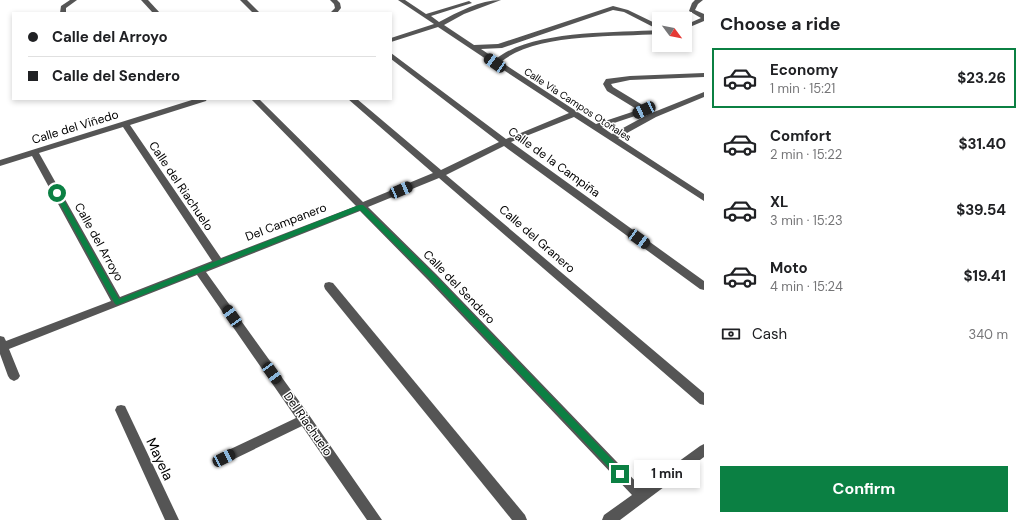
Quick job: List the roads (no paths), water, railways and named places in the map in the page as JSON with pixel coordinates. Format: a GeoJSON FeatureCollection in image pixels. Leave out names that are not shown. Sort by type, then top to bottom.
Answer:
{"type":"FeatureCollection","features":[{"type":"Feature","properties":{"kind":"street"},"geometry":{"type":"LineString","coordinates":[[63,12],[63,7],[74,0]]}},
{"type":"Feature","properties":{"kind":"street"},"geometry":{"type":"LineString","coordinates":[[144,0],[156,12]]}},
{"type":"Feature","properties":{"kind":"street"},"geometry":{"type":"LineString","coordinates":[[243,0],[257,12]]}},
{"type":"Feature","properties":{"kind":"street"},"geometry":{"type":"LineString","coordinates":[[334,0],[337,3],[338,8],[334,12]]}},
{"type":"Feature","properties":{"kind":"street","name":"Calle Vía Campos Otoñales"},"geometry":{"type":"LineString","coordinates":[[401,0],[495,63],[704,198]]}},
{"type":"Feature","properties":{"kind":"street"},"geometry":{"type":"LineString","coordinates":[[392,40],[439,25],[462,13],[498,0]]}},
{"type":"Feature","properties":{"kind":"street"},"geometry":{"type":"LineString","coordinates":[[700,0],[695,3],[692,11],[704,18]]}},
{"type":"Feature","properties":{"kind":"street"},"geometry":{"type":"LineString","coordinates":[[425,16],[467,1],[477,7]]}},
{"type":"Feature","properties":{"kind":"street"},"geometry":{"type":"LineString","coordinates":[[473,47],[499,46],[616,8],[631,13],[652,24]]}},
{"type":"Feature","properties":{"kind":"street"},"geometry":{"type":"LineString","coordinates":[[692,24],[704,18]]}},
{"type":"Feature","properties":{"kind":"street"},"geometry":{"type":"LineString","coordinates":[[562,26],[579,37]]}},
{"type":"Feature","properties":{"kind":"street"},"geometry":{"type":"LineString","coordinates":[[495,63],[503,55],[509,52],[535,43],[555,39],[652,32]]}},
{"type":"Feature","properties":{"kind":"street"},"geometry":{"type":"LineString","coordinates":[[525,37],[535,43]]}},
{"type":"Feature","properties":{"kind":"street","name":"Calle de la Campiña"},"geometry":{"type":"LineString","coordinates":[[392,55],[505,142],[704,286]]}},
{"type":"Feature","properties":{"kind":"street"},"geometry":{"type":"LineString","coordinates":[[653,115],[610,89],[607,84],[609,81],[630,78],[704,75]]}},
{"type":"Feature","properties":{"kind":"street"},"geometry":{"type":"LineString","coordinates":[[612,138],[653,115],[704,94]]}},
{"type":"Feature","properties":{"kind":"street","name":"Calle del Viñedo"},"geometry":{"type":"LineString","coordinates":[[0,163],[200,100]]}},
{"type":"Feature","properties":{"kind":"street","name":"Calle del Sendero"},"geometry":{"type":"LineString","coordinates":[[256,100],[432,277],[642,496]]}},
{"type":"Feature","properties":{"kind":"street","name":"Calle del Granero"},"geometry":{"type":"LineString","coordinates":[[353,100],[704,400]]}},
{"type":"Feature","properties":{"kind":"street"},"geometry":{"type":"LineString","coordinates":[[595,127],[644,110]]}},
{"type":"Feature","properties":{"kind":"street","name":"Del Campanero"},"geometry":{"type":"LineString","coordinates":[[1,343],[117,302],[361,207],[440,174],[505,142],[574,114]]}},
{"type":"Feature","properties":{"kind":"street","name":"Calle del Riachuelo"},"geometry":{"type":"LineString","coordinates":[[125,124],[218,262]]}},
{"type":"Feature","properties":{"kind":"street","name":"Calle del Arroyo"},"geometry":{"type":"LineString","coordinates":[[34,152],[117,302]]}},
{"type":"Feature","properties":{"kind":"street","name":"Del Riachuelo"},"geometry":{"type":"LineString","coordinates":[[199,270],[375,520]]}},
{"type":"Feature","properties":{"kind":"street"},"geometry":{"type":"LineString","coordinates":[[329,286],[520,520]]}},
{"type":"Feature","properties":{"kind":"street"},"geometry":{"type":"LineString","coordinates":[[1,343],[14,376]]}},
{"type":"Feature","properties":{"kind":"street","name":"Mayela"},"geometry":{"type":"LineString","coordinates":[[120,410],[172,520]]}},
{"type":"Feature","properties":{"kind":"street"},"geometry":{"type":"LineString","coordinates":[[224,458],[305,419]]}},
{"type":"Feature","properties":{"kind":"street"},"geometry":{"type":"LineString","coordinates":[[609,520],[704,450]]}}]}
